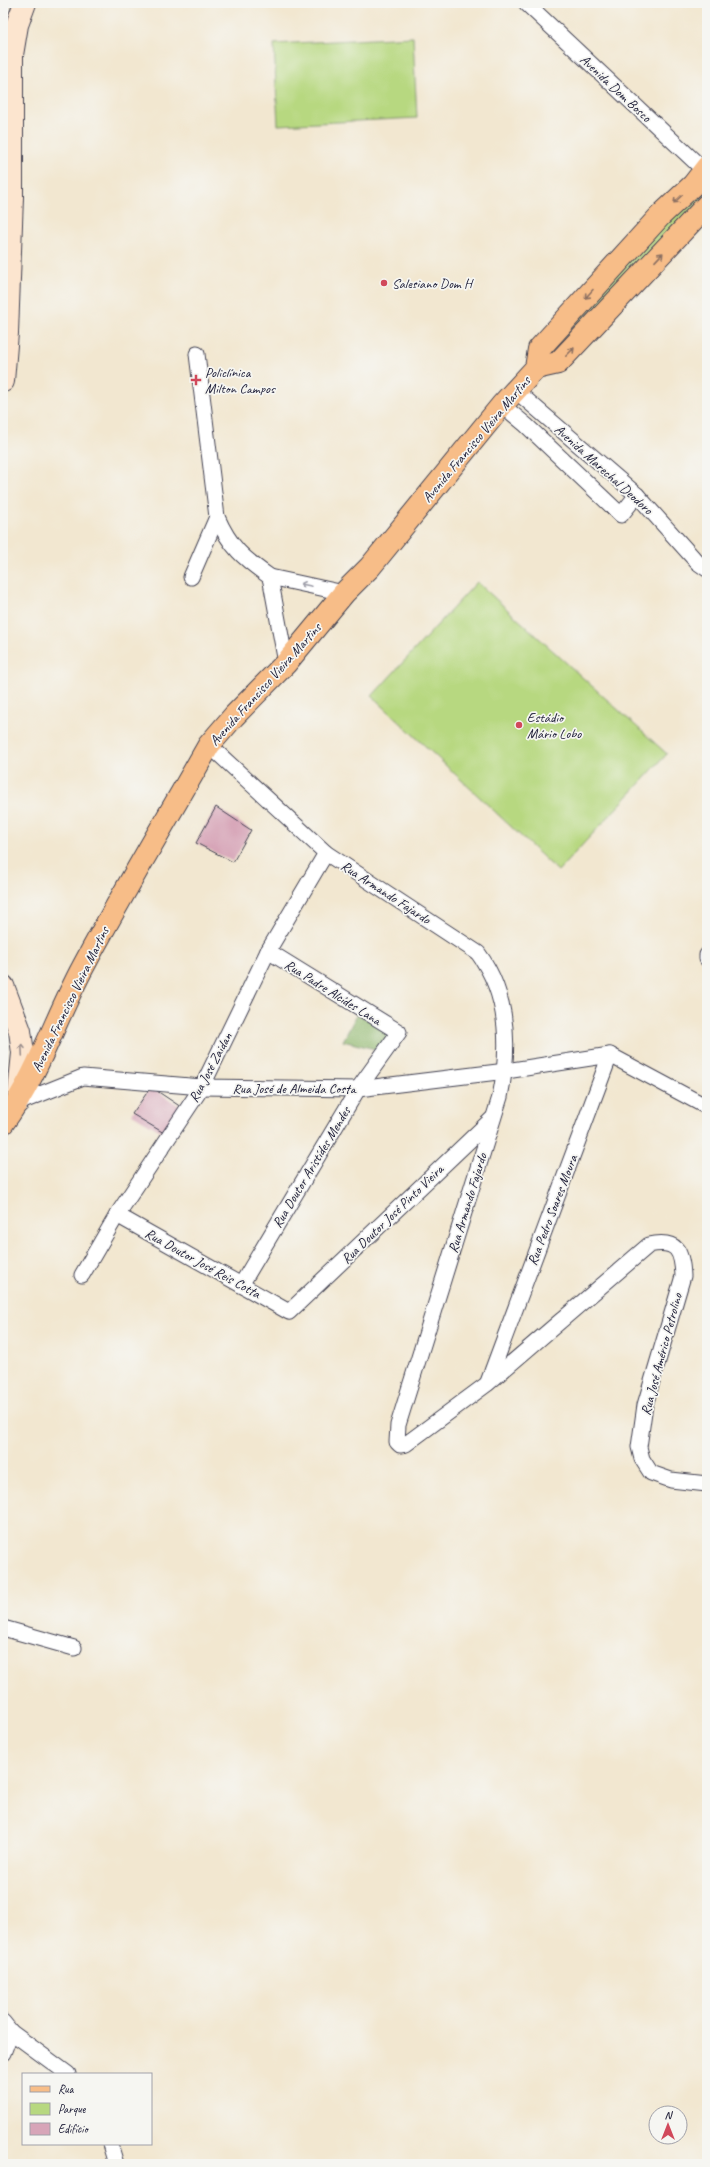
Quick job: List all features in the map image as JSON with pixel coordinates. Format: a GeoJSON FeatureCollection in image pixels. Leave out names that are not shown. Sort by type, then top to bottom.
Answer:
{"type":"FeatureCollection","features":[{"type":"Feature","properties":{"kind":"main road"},"geometry":{"type":"LineString","coordinates":[[3,381],[7,333],[12,197],[12,55],[17,25],[25,3]]}},
{"type":"Feature","properties":{"kind":"main road","name":"Avenida Francisco Vieira Martins"},"geometry":{"type":"LineString","coordinates":[[3,1123],[18,1103],[45,1052],[83,968],[209,745],[234,716],[286,663],[344,594],[370,567],[509,398],[536,368],[539,349],[660,216],[706,170]]}},
{"type":"Feature","properties":{"kind":"main road","name":"Avenida Francisco Vieira Martins"},"geometry":{"type":"LineString","coordinates":[[536,368],[558,363],[707,205]]}},
{"type":"Feature","properties":{"kind":"main road"},"geometry":{"type":"LineString","coordinates":[[3,986],[21,1038],[23,1052],[18,1103]]}},
{"type":"Feature","properties":{"kind":"street","name":"Avenida Dom Bosco"},"geometry":{"type":"LineString","coordinates":[[526,3],[706,170]]}},
{"type":"Feature","properties":{"kind":"street"},"geometry":{"type":"LineString","coordinates":[[197,354],[217,517],[226,537],[238,552],[270,577],[344,594]]}},
{"type":"Feature","properties":{"kind":"street","name":"Avenida Marechal Deodoro"},"geometry":{"type":"LineString","coordinates":[[509,398],[637,495],[697,562],[707,569]]}},
{"type":"Feature","properties":{"kind":"street","name":"Avenida Marechal Deodoro"},"geometry":{"type":"LineString","coordinates":[[509,398],[526,425],[621,515],[637,495]]}},
{"type":"Feature","properties":{"kind":"street"},"geometry":{"type":"LineString","coordinates":[[192,577],[217,517]]}},
{"type":"Feature","properties":{"kind":"street"},"geometry":{"type":"LineString","coordinates":[[270,577],[286,663]]}},
{"type":"Feature","properties":{"kind":"street","name":"Rua Armando Fajardo"},"geometry":{"type":"LineString","coordinates":[[209,745],[326,853],[478,953],[490,970],[498,988],[506,1041],[506,1071],[494,1116],[398,1425],[397,1442],[400,1445],[406,1444],[487,1384],[649,1245],[664,1242],[676,1248]]}},
{"type":"Feature","properties":{"kind":"street","name":"Rua José Zaidan"},"geometry":{"type":"LineString","coordinates":[[82,1275],[117,1215],[202,1087],[268,951],[326,853]]}},
{"type":"Feature","properties":{"kind":"street","name":"Rua Padre Alcídes Lana"},"geometry":{"type":"LineString","coordinates":[[268,951],[399,1032]]}},
{"type":"Feature","properties":{"kind":"street","name":"Rua Doutor Aristídes Mendes"},"geometry":{"type":"LineString","coordinates":[[241,1285],[358,1088],[399,1032]]}},
{"type":"Feature","properties":{"kind":"street"},"geometry":{"type":"LineString","coordinates":[[610,1055],[707,1107]]}},
{"type":"Feature","properties":{"kind":"street","name":"Rua José de Almeida Costa"},"geometry":{"type":"LineString","coordinates":[[18,1103],[82,1077],[202,1087],[358,1088],[506,1071],[610,1055]]}},
{"type":"Feature","properties":{"kind":"street","name":"Rua Pedro Soares Moura"},"geometry":{"type":"LineString","coordinates":[[487,1384],[610,1055]]}},
{"type":"Feature","properties":{"kind":"street","name":"Rua Doutor José Pinto Vieira"},"geometry":{"type":"LineString","coordinates":[[289,1312],[494,1116]]}},
{"type":"Feature","properties":{"kind":"street","name":"Rua Doutor José Reis Cotta"},"geometry":{"type":"LineString","coordinates":[[117,1215],[289,1312]]}},
{"type":"Feature","properties":{"kind":"street","name":"Rua José Américo Petrolino"},"geometry":{"type":"LineString","coordinates":[[676,1248],[682,1260],[683,1276],[645,1405],[639,1447],[642,1459],[651,1473],[671,1480],[707,1484]]}},
{"type":"Feature","properties":{"kind":"street"},"geometry":{"type":"LineString","coordinates":[[3,1628],[74,1648]]}},
{"type":"Feature","properties":{"kind":"street"},"geometry":{"type":"LineString","coordinates":[[3,2053],[7,2027],[67,2073]]}},
{"type":"Feature","properties":{"kind":"street"},"geometry":{"type":"LineString","coordinates":[[110,2145],[116,2164]]}},
{"type":"Feature","properties":{"kind":"green space"},"geometry":{"type":"Polygon","coordinates":[[[413,37],[417,118],[278,125],[274,44],[413,37]]]}},
{"type":"Feature","properties":{"kind":"green space"},"geometry":{"type":"Polygon","coordinates":[[[695,186],[707,196],[554,364],[541,351],[695,186]]]}},
{"type":"Feature","properties":{"kind":"green space","name":"Estádio Mário Lobo"},"geometry":{"type":"Polygon","coordinates":[[[477,582],[667,754],[558,871],[372,696],[477,582]]]}},
{"type":"Feature","properties":{"kind":"green space"},"geometry":{"type":"Polygon","coordinates":[[[357,1014],[392,1032],[379,1050],[343,1041],[357,1014]]]}},
{"type":"Feature","properties":{"kind":"building"},"geometry":{"type":"Polygon","coordinates":[[[216,807],[251,830],[233,862],[196,843],[216,807]]]}},
{"type":"Feature","properties":{"kind":"building"},"geometry":{"type":"Polygon","coordinates":[[[151,1087],[181,1107],[164,1133],[132,1114],[151,1087]]]}},
{"type":"Feature","properties":{"kind":"place","name":"Salesiano Dom H"},"geometry":{"type":"Point","coordinates":[384,283]}},
{"type":"Feature","properties":{"kind":"place","name":"Policlínica Milton Campos"},"geometry":{"type":"Point","coordinates":[196,380]}},
{"type":"Feature","properties":{"kind":"place","name":"Estádio Mário Lobo"},"geometry":{"type":"Point","coordinates":[519,725]}}]}
